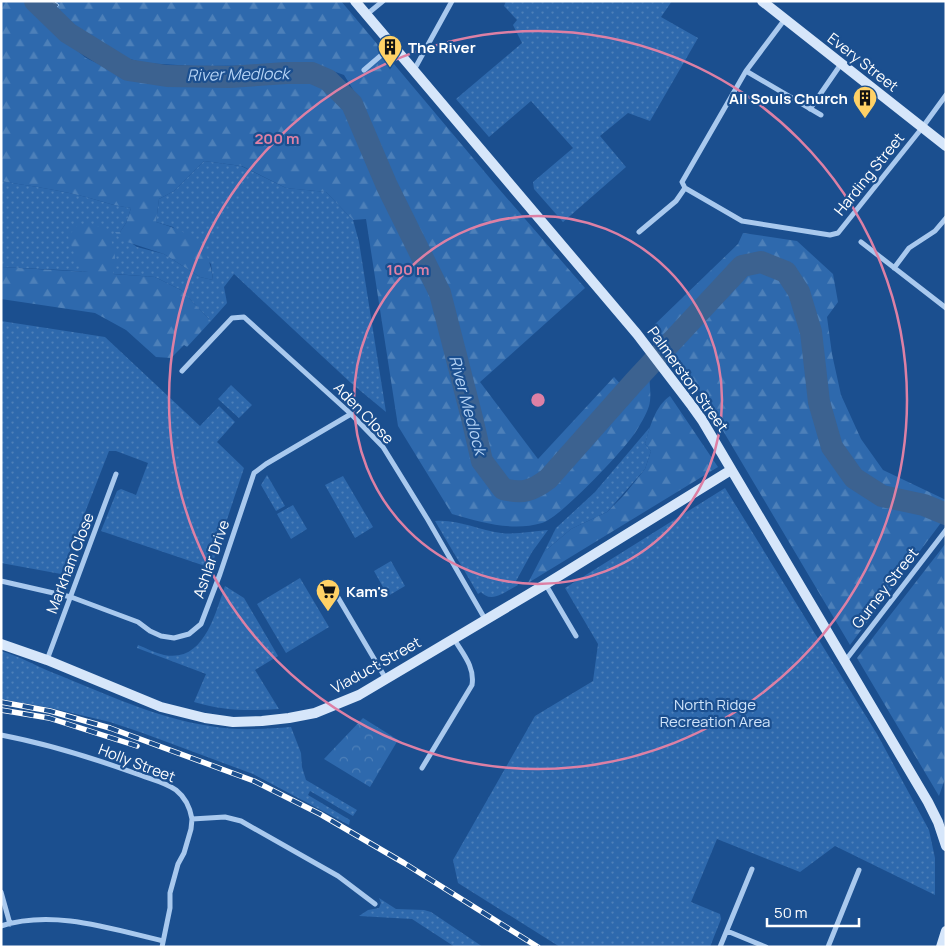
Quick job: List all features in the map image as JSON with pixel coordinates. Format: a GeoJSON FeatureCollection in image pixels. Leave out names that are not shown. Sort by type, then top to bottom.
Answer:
{"type":"FeatureCollection","features":[{"type":"Feature","properties":{"kind":"street","name":"Palmerston Street"},"geometry":{"type":"LineString","coordinates":[[355,1],[637,334],[702,420],[928,802],[938,822],[946,846]]}},
{"type":"Feature","properties":{"kind":"street"},"geometry":{"type":"LineString","coordinates":[[366,15],[383,1]]}},
{"type":"Feature","properties":{"kind":"street"},"geometry":{"type":"LineString","coordinates":[[414,70],[452,1]]}},
{"type":"Feature","properties":{"kind":"street","name":"Every Street"},"geometry":{"type":"LineString","coordinates":[[762,1],[946,146]]}},
{"type":"Feature","properties":{"kind":"street"},"geometry":{"type":"LineString","coordinates":[[639,232],[676,201],[685,188],[682,182],[746,71],[785,19]]}},
{"type":"Feature","properties":{"kind":"street"},"geometry":{"type":"LineString","coordinates":[[364,70],[392,46]]}},
{"type":"Feature","properties":{"kind":"street"},"geometry":{"type":"LineString","coordinates":[[810,109],[842,64]]}},
{"type":"Feature","properties":{"kind":"street"},"geometry":{"type":"LineString","coordinates":[[746,71],[821,115]]}},
{"type":"Feature","properties":{"kind":"street","name":"Harding Street"},"geometry":{"type":"LineString","coordinates":[[685,188],[742,221],[830,235],[838,232],[922,128],[946,95]]}},
{"type":"Feature","properties":{"kind":"street"},"geometry":{"type":"LineString","coordinates":[[894,268],[909,248],[935,231],[946,218]]}},
{"type":"Feature","properties":{"kind":"street"},"geometry":{"type":"LineString","coordinates":[[861,242],[946,308]]}},
{"type":"Feature","properties":{"kind":"street","name":"Aden Close"},"geometry":{"type":"LineString","coordinates":[[182,371],[232,318],[244,317],[351,414],[383,448],[428,520],[485,620]]}},
{"type":"Feature","properties":{"kind":"street","name":"Ashlar Drive"},"geometry":{"type":"LineString","coordinates":[[1,581],[70,596],[138,622],[161,636],[174,638],[189,634],[202,624],[254,473],[351,414]]}},
{"type":"Feature","properties":{"kind":"street","name":"Viaduct Street"},"geometry":{"type":"LineString","coordinates":[[1,644],[47,660],[161,707],[205,718],[233,722],[290,718],[315,713],[360,694],[386,679],[546,584],[731,470]]}},
{"type":"Feature","properties":{"kind":"street","name":"Markham Close"},"geometry":{"type":"LineString","coordinates":[[47,660],[116,474]]}},
{"type":"Feature","properties":{"kind":"street","name":"Gurney Street"},"geometry":{"type":"LineString","coordinates":[[845,661],[946,530]]}},
{"type":"Feature","properties":{"kind":"street"},"geometry":{"type":"LineString","coordinates":[[546,584],[576,636]]}},
{"type":"Feature","properties":{"kind":"street"},"geometry":{"type":"LineString","coordinates":[[333,588],[386,679]]}},
{"type":"Feature","properties":{"kind":"street"},"geometry":{"type":"LineString","coordinates":[[422,768],[472,685],[471,666],[454,638]]}},
{"type":"Feature","properties":{"kind":"street","name":"Holly Street"},"geometry":{"type":"LineString","coordinates":[[1,735],[29,740],[74,753],[170,786],[184,797],[190,807],[192,819]]}},
{"type":"Feature","properties":{"kind":"street"},"geometry":{"type":"LineString","coordinates":[[1,926],[49,920],[76,922],[103,927],[162,944],[170,908],[170,893],[178,864],[184,854],[192,819],[225,817],[241,821],[338,876],[375,904]]}},
{"type":"Feature","properties":{"kind":"street"},"geometry":{"type":"LineString","coordinates":[[720,947],[752,869]]}},
{"type":"Feature","properties":{"kind":"street"},"geometry":{"type":"LineString","coordinates":[[828,947],[859,870]]}},
{"type":"Feature","properties":{"kind":"street"},"geometry":{"type":"LineString","coordinates":[[1,892],[10,924]]}},
{"type":"Feature","properties":{"kind":"street"},"geometry":{"type":"LineString","coordinates":[[727,931],[766,947]]}},
{"type":"Feature","properties":{"kind":"street"},"geometry":{"type":"LineString","coordinates":[[942,947],[946,932]]}},
{"type":"Feature","properties":{"kind":"green space"},"geometry":{"type":"Polygon","coordinates":[[[1,1],[24,1],[44,23],[86,58],[128,78],[294,77],[326,88],[347,115],[431,297],[476,461],[500,495],[529,495],[559,478],[565,460],[612,416],[649,371],[650,402],[645,416],[635,433],[605,468],[576,497],[542,523],[519,527],[497,525],[452,514],[398,426],[366,219],[353,220],[326,192],[286,188],[242,166],[204,161],[174,191],[159,199],[156,222],[179,230],[202,247],[211,267],[213,280],[200,277],[164,254],[121,240],[115,232],[120,232],[126,223],[131,208],[62,191],[1,181],[1,1]]]}},
{"type":"Feature","properties":{"kind":"green space"},"geometry":{"type":"Polygon","coordinates":[[[52,1],[341,1],[585,288],[480,382],[538,459],[614,377],[624,388],[548,471],[532,482],[516,486],[506,481],[489,459],[477,408],[442,292],[391,181],[357,96],[344,75],[316,65],[194,66],[145,63],[118,56],[73,26],[52,1]]]}},
{"type":"Feature","properties":{"kind":"green space"},"geometry":{"type":"Polygon","coordinates":[[[506,1],[672,1],[661,17],[698,38],[650,121],[628,113],[600,136],[626,167],[563,222],[534,189],[533,182],[573,148],[531,101],[489,137],[456,99],[522,43],[513,25],[517,20],[504,6],[506,1]]]}},
{"type":"Feature","properties":{"kind":"green space"},"geometry":{"type":"Polygon","coordinates":[[[204,161],[241,166],[286,188],[326,192],[353,220],[359,242],[386,412],[351,383],[234,274],[224,287],[227,303],[211,321],[181,290],[155,277],[1,267],[1,181],[62,191],[131,208],[126,223],[120,232],[116,232],[137,247],[164,254],[200,277],[213,280],[211,264],[173,227],[156,222],[159,199],[174,191],[204,161]]]}},
{"type":"Feature","properties":{"kind":"green space"},"geometry":{"type":"Polygon","coordinates":[[[78,225],[94,225],[106,232],[113,245],[115,260],[113,274],[155,277],[181,290],[211,321],[187,347],[184,345],[171,358],[156,357],[126,330],[95,313],[1,299],[1,267],[89,272],[76,259],[68,236],[78,225]]]}},
{"type":"Feature","properties":{"kind":"green space"},"geometry":{"type":"Polygon","coordinates":[[[743,233],[797,241],[833,274],[838,302],[827,317],[832,354],[841,395],[861,439],[883,470],[946,500],[946,516],[850,645],[690,375],[651,328],[738,244],[743,233]]]}},
{"type":"Feature","properties":{"kind":"green space"},"geometry":{"type":"Polygon","coordinates":[[[1,321],[105,337],[200,426],[219,406],[235,422],[217,442],[244,468],[211,568],[101,531],[117,491],[121,489],[136,495],[148,463],[116,451],[109,451],[61,574],[1,563],[1,321]]]}},
{"type":"Feature","properties":{"kind":"green space"},"geometry":{"type":"Polygon","coordinates":[[[231,385],[252,405],[239,418],[218,399],[231,385]]]}},
{"type":"Feature","properties":{"kind":"green space"},"geometry":{"type":"Polygon","coordinates":[[[670,396],[718,467],[528,583],[544,552],[571,529],[607,512],[645,469],[651,451],[645,444],[651,424],[660,405],[670,396]]]}},
{"type":"Feature","properties":{"kind":"green space"},"geometry":{"type":"Polygon","coordinates":[[[650,427],[645,444],[651,451],[645,469],[607,512],[571,529],[544,552],[556,528],[595,492],[650,427]]]}},
{"type":"Feature","properties":{"kind":"green space"},"geometry":{"type":"Polygon","coordinates":[[[267,475],[285,506],[276,511],[261,485],[267,475]]]}},
{"type":"Feature","properties":{"kind":"green space"},"geometry":{"type":"Polygon","coordinates":[[[343,476],[373,527],[355,538],[325,485],[343,476]]]}},
{"type":"Feature","properties":{"kind":"green space","name":"North Ridge Recreation Area"},"geometry":{"type":"Polygon","coordinates":[[[725,488],[877,734],[929,830],[935,858],[935,895],[835,846],[800,872],[717,839],[691,902],[720,914],[721,919],[710,947],[560,947],[458,883],[453,860],[535,716],[593,681],[598,644],[565,588],[725,488]]]}},
{"type":"Feature","properties":{"kind":"green space"},"geometry":{"type":"Polygon","coordinates":[[[293,505],[307,529],[291,539],[277,514],[293,505]]]}},
{"type":"Feature","properties":{"kind":"green space"},"geometry":{"type":"Polygon","coordinates":[[[435,521],[460,523],[493,532],[519,533],[548,530],[532,552],[516,581],[518,585],[499,595],[490,597],[481,592],[478,594],[435,521]]]}},
{"type":"Feature","properties":{"kind":"green space"},"geometry":{"type":"Polygon","coordinates":[[[946,543],[946,776],[939,796],[857,658],[946,543]]]}},
{"type":"Feature","properties":{"kind":"green space"},"geometry":{"type":"Polygon","coordinates":[[[391,561],[405,586],[388,596],[374,571],[391,561]]]}},
{"type":"Feature","properties":{"kind":"green space"},"geometry":{"type":"Polygon","coordinates":[[[300,578],[329,627],[286,653],[257,604],[300,578]]]}},
{"type":"Feature","properties":{"kind":"green space"},"geometry":{"type":"Polygon","coordinates":[[[225,586],[244,598],[278,656],[255,670],[279,709],[237,710],[194,702],[206,674],[137,648],[138,645],[164,655],[178,655],[189,652],[206,634],[225,586]]]}},
{"type":"Feature","properties":{"kind":"green space"},"geometry":{"type":"Polygon","coordinates":[[[1,651],[109,696],[169,717],[230,729],[291,727],[301,753],[302,767],[306,780],[357,810],[353,816],[310,791],[308,795],[350,820],[349,825],[253,774],[140,732],[110,722],[51,708],[1,699],[1,651]]]}},
{"type":"Feature","properties":{"kind":"green space"},"geometry":{"type":"Polygon","coordinates":[[[363,718],[398,740],[370,787],[324,759],[363,718]]]}},
{"type":"Feature","properties":{"kind":"green space"},"geometry":{"type":"Polygon","coordinates":[[[379,898],[396,909],[431,912],[483,947],[455,947],[412,919],[359,916],[368,910],[379,908],[381,903],[379,898]]]}},
{"type":"Feature","properties":{"kind":"shaded area"},"geometry":{"type":"Polygon","coordinates":[[[24,1],[54,1],[59,5],[44,23],[24,1]]]}},
{"type":"Feature","properties":{"kind":"waterway","name":"River Medlock"},"geometry":{"type":"LineString","coordinates":[[35,1],[68,33],[128,70],[167,76],[230,77],[312,73],[328,80],[352,104],[387,186],[440,293],[482,461],[503,489],[527,490],[548,479],[634,382],[742,266],[761,262],[786,272],[799,292],[811,332],[819,402],[832,447],[854,478],[882,496],[924,505],[946,514]]}},
{"type":"Feature","properties":{"kind":"railway"},"geometry":{"type":"LineString","coordinates":[[1,702],[50,711],[110,728],[254,781],[320,814],[404,863],[538,947]]}},
{"type":"Feature","properties":{"kind":"railway"},"geometry":{"type":"LineString","coordinates":[[1,710],[49,718],[137,746]]}},
{"type":"Feature","properties":{"kind":"place","name":"The River"},"geometry":{"type":"Point","coordinates":[390,68]}},
{"type":"Feature","properties":{"kind":"place","name":"All Souls Church"},"geometry":{"type":"Point","coordinates":[865,119]}},
{"type":"Feature","properties":{"kind":"place","name":"Kam's"},"geometry":{"type":"Point","coordinates":[328,612]}}]}
